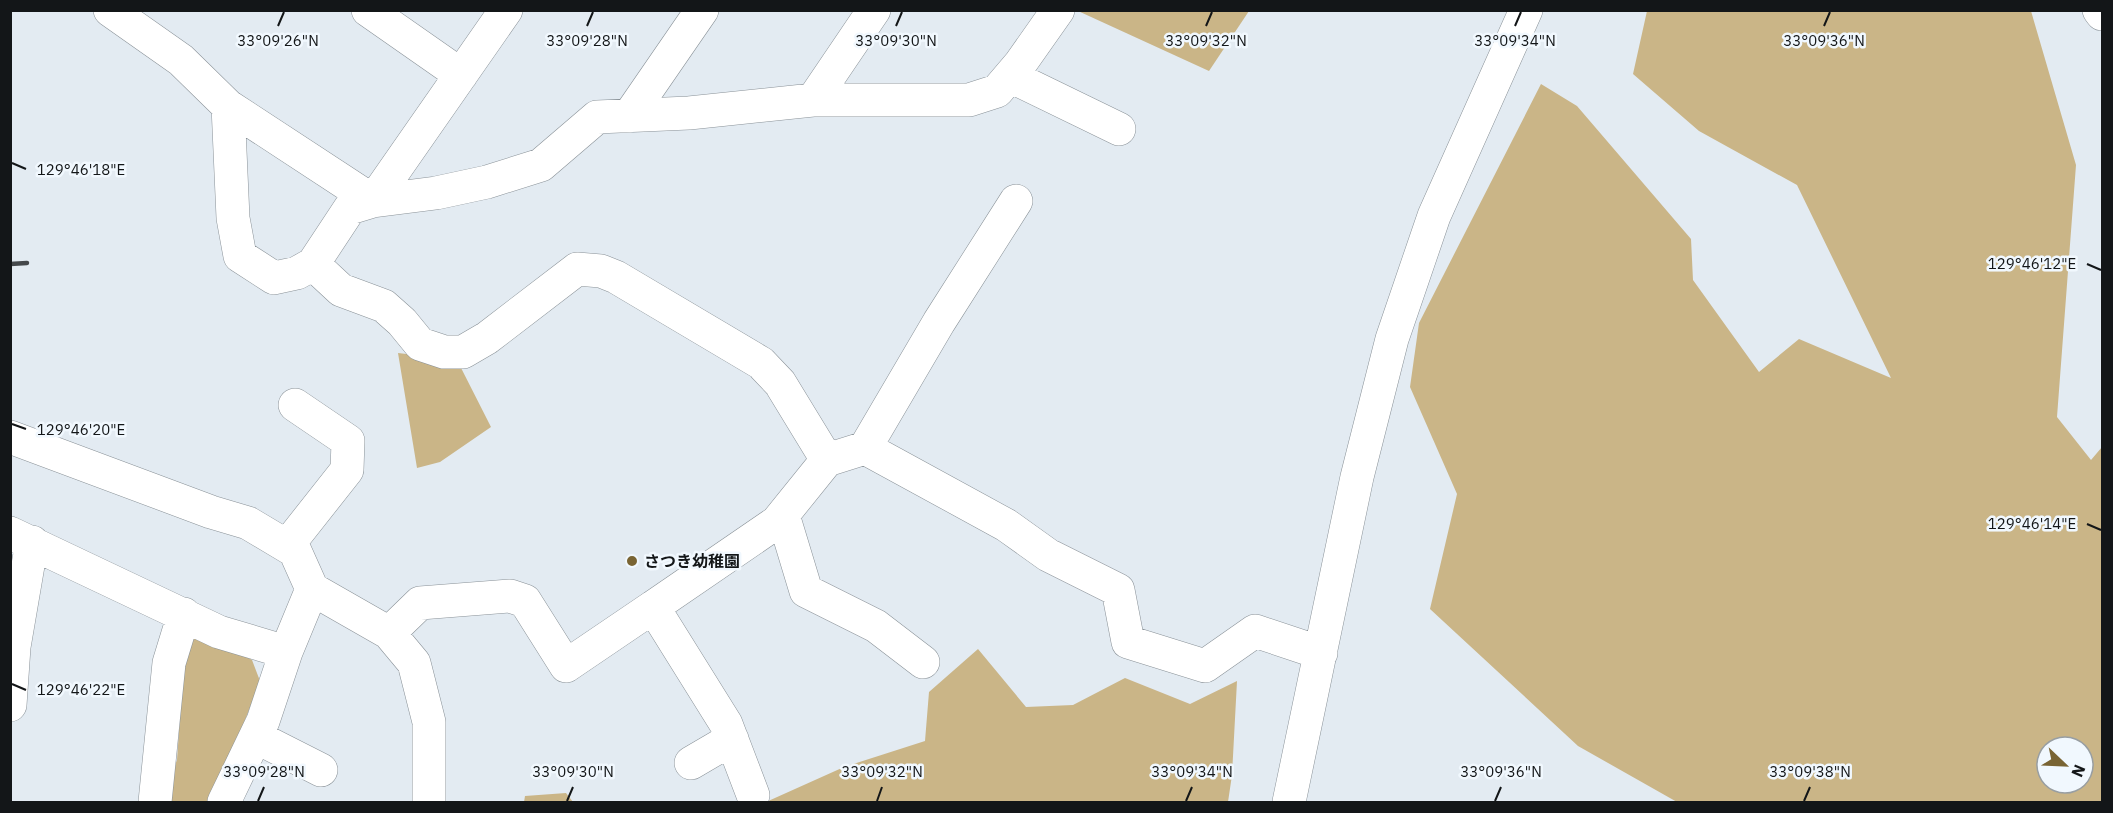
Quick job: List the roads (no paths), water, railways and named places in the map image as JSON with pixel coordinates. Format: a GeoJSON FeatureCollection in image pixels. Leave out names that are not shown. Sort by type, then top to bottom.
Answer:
{"type":"FeatureCollection","features":[{"type":"Feature","properties":{"kind":"street"},"geometry":{"type":"LineString","coordinates":[[110,10],[181,60],[228,106],[373,201]]}},
{"type":"Feature","properties":{"kind":"street"},"geometry":{"type":"LineString","coordinates":[[369,10],[461,75]]}},
{"type":"Feature","properties":{"kind":"street"},"geometry":{"type":"LineString","coordinates":[[373,201],[506,10]]}},
{"type":"Feature","properties":{"kind":"street"},"geometry":{"type":"LineString","coordinates":[[629,116],[702,10]]}},
{"type":"Feature","properties":{"kind":"street"},"geometry":{"type":"LineString","coordinates":[[813,100],[874,10]]}},
{"type":"Feature","properties":{"kind":"street"},"geometry":{"type":"LineString","coordinates":[[228,106],[233,218],[240,256],[274,278],[297,273],[313,264],[350,208],[373,201],[436,193],[487,183],[541,165],[597,117],[689,113],[813,100],[969,100],[997,91],[1058,10]]}},
{"type":"Feature","properties":{"kind":"street"},"geometry":{"type":"LineString","coordinates":[[1288,802],[1357,477],[1392,339],[1434,216],[1526,10]]}},
{"type":"Feature","properties":{"kind":"street"},"geometry":{"type":"LineString","coordinates":[[2099,10],[2103,14]]}},
{"type":"Feature","properties":{"kind":"street"},"geometry":{"type":"LineString","coordinates":[[1010,76],[1119,129]]}},
{"type":"Feature","properties":{"kind":"street"},"geometry":{"type":"LineString","coordinates":[[389,633],[420,603],[510,596],[525,601],[566,666],[777,522],[827,460],[865,448],[939,322],[1016,201]]}},
{"type":"Feature","properties":{"kind":"street"},"geometry":{"type":"LineString","coordinates":[[313,264],[341,290],[384,306],[402,322],[420,344],[444,352],[463,352],[487,338],[577,269],[601,271],[616,277],[761,363],[780,383],[827,460]]}},
{"type":"Feature","properties":{"kind":"street"},"geometry":{"type":"LineString","coordinates":[[287,546],[347,470],[348,441],[295,405]]}},
{"type":"Feature","properties":{"kind":"street"},"geometry":{"type":"LineString","coordinates":[[10,437],[211,512],[248,523],[295,551],[312,589],[389,633],[414,663],[429,722],[429,802]]}},
{"type":"Feature","properties":{"kind":"street"},"geometry":{"type":"LineString","coordinates":[[865,448],[1006,525],[1048,555],[1118,590],[1128,642],[1205,666],[1255,631],[1321,653]]}},
{"type":"Feature","properties":{"kind":"street"},"geometry":{"type":"LineString","coordinates":[[783,515],[806,591],[876,626],[923,662]]}},
{"type":"Feature","properties":{"kind":"street"},"geometry":{"type":"LineString","coordinates":[[10,705],[21,537],[219,632],[286,652]]}},
{"type":"Feature","properties":{"kind":"street"},"geometry":{"type":"LineString","coordinates":[[224,802],[263,722],[286,652],[312,589]]}},
{"type":"Feature","properties":{"kind":"street"},"geometry":{"type":"LineString","coordinates":[[653,607],[726,724],[753,795]]}},
{"type":"Feature","properties":{"kind":"street"},"geometry":{"type":"LineString","coordinates":[[155,802],[169,663],[184,614]]}},
{"type":"Feature","properties":{"kind":"street"},"geometry":{"type":"LineString","coordinates":[[256,737],[321,770]]}},
{"type":"Feature","properties":{"kind":"street"},"geometry":{"type":"LineString","coordinates":[[691,763],[732,739]]}},
{"type":"Feature","properties":{"kind":"railway"},"geometry":{"type":"LineString","coordinates":[[10,264],[27,263]]}},
{"type":"Feature","properties":{"kind":"place","name":"さつき幼稚園"},"geometry":{"type":"Point","coordinates":[632,561]}}]}
